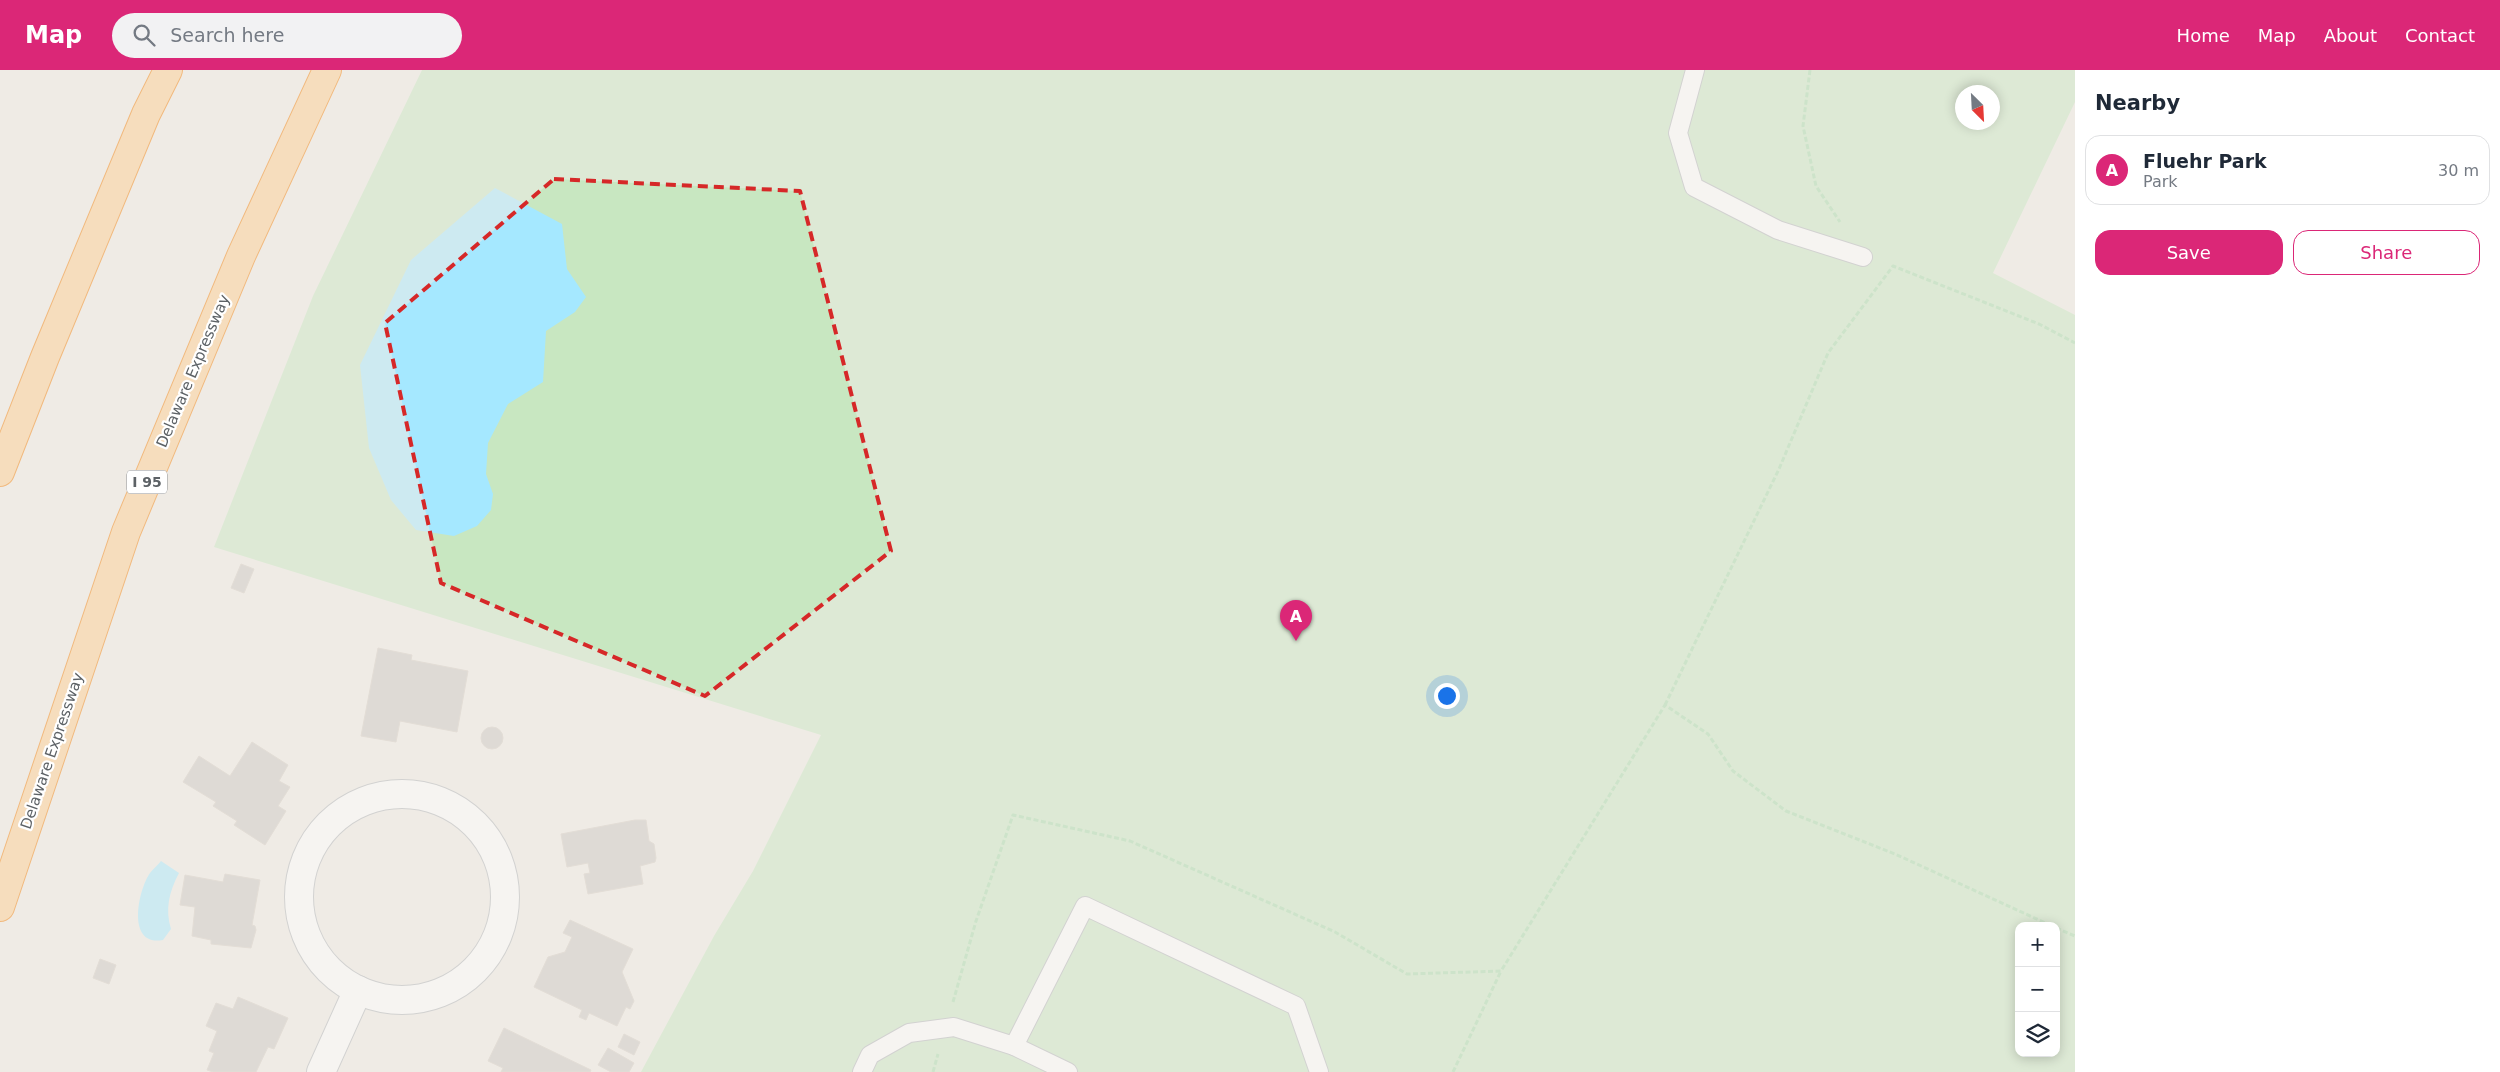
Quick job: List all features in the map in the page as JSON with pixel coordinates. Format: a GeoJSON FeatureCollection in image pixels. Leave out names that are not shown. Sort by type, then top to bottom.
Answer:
{"type":"FeatureCollection","features":[{"type":"Feature","properties":{"kind":"highway"},"geometry":{"type":"LineString","coordinates":[[0,472],[45,357],[146,114],[168,70]]}},
{"type":"Feature","properties":{"kind":"highway","name":"Delaware Expressway"},"geometry":{"type":"LineString","coordinates":[[0,907],[126,532],[241,256],[327,70]]}},
{"type":"Feature","properties":{"kind":"street"},"geometry":{"type":"LineString","coordinates":[[405,793],[426,796],[446,803],[465,814],[481,829],[494,847],[502,866],[506,888],[505,910],[500,931],[491,950],[478,967],[461,982],[442,992],[400,1000],[378,998],[358,990],[340,979],[324,964],[312,947],[303,927],[299,906],[299,884],[304,863],[313,843],[327,826],[343,812],[362,801],[383,795],[405,793]]}},
{"type":"Feature","properties":{"kind":"street"},"geometry":{"type":"LineString","coordinates":[[321,1072],[358,990]]}},
{"type":"Feature","properties":{"kind":"lane"},"geometry":{"type":"LineString","coordinates":[[1695,70],[1678,134],[1694,187],[1778,230],[1863,257]]}},
{"type":"Feature","properties":{"kind":"lane"},"geometry":{"type":"LineString","coordinates":[[1014,1046],[1085,906],[1296,1006],[1319,1072]]}},
{"type":"Feature","properties":{"kind":"lane"},"geometry":{"type":"LineString","coordinates":[[862,1072],[870,1055],[909,1033],[954,1027],[1014,1046],[1068,1072]]}},
{"type":"Feature","properties":{"kind":"path"},"geometry":{"type":"LineString","coordinates":[[1810,70],[1803,126],[1816,186],[1863,257],[1893,266],[2039,324],[2075,342]]}},
{"type":"Feature","properties":{"kind":"path"},"geometry":{"type":"LineString","coordinates":[[1453,1072],[1501,971],[1665,705],[1779,469],[1828,353],[1893,266]]}},
{"type":"Feature","properties":{"kind":"path"},"geometry":{"type":"LineString","coordinates":[[1665,705],[1708,734],[1733,771],[1786,811],[1895,854],[2043,922]]}},
{"type":"Feature","properties":{"kind":"path"},"geometry":{"type":"LineString","coordinates":[[933,1072],[976,921],[1013,816],[1130,841],[1335,932],[1407,974],[1501,971]]}},
{"type":"Feature","properties":{"kind":"path"},"geometry":{"type":"LineString","coordinates":[[2060,930],[2075,936]]}},
{"type":"Feature","properties":{"kind":"highlighted area"},"geometry":{"type":"Polygon","coordinates":[[[554,179],[800,191],[891,551],[705,696],[441,583],[385,323],[554,179]]]}},
{"type":"Feature","properties":{"kind":"green space"},"geometry":{"type":"Polygon","coordinates":[[[422,70],[2075,70],[2075,102],[1993,273],[2075,315],[2075,1072],[641,1072],[714,936],[753,871],[821,735],[214,547],[313,296],[422,70]]]}},
{"type":"Feature","properties":{"kind":"water"},"geometry":{"type":"Polygon","coordinates":[[[495,188],[562,224],[567,269],[586,297],[575,312],[546,331],[543,382],[508,404],[488,443],[486,474],[493,494],[491,510],[477,526],[454,536],[416,530],[391,500],[369,448],[360,365],[411,260],[495,188]]]}},
{"type":"Feature","properties":{"kind":"water"},"geometry":{"type":"Polygon","coordinates":[[[161,861],[179,873],[173,887],[168,908],[171,929],[163,940],[151,940],[144,935],[139,926],[139,904],[150,873],[161,861]]]}},
{"type":"Feature","properties":{"kind":"building"},"geometry":{"type":"Polygon","coordinates":[[[241,564],[254,569],[244,593],[231,588],[241,564]]]}},
{"type":"Feature","properties":{"kind":"building"},"geometry":{"type":"Polygon","coordinates":[[[378,648],[412,655],[411,660],[468,671],[457,732],[400,721],[396,742],[361,736],[378,648]]]}},
{"type":"Feature","properties":{"kind":"building"},"geometry":{"type":"Polygon","coordinates":[[[492,727],[500,730],[503,738],[500,746],[492,749],[484,746],[481,738],[484,730],[492,727]]]}},
{"type":"Feature","properties":{"kind":"building"},"geometry":{"type":"Polygon","coordinates":[[[252,742],[288,765],[279,781],[290,787],[278,806],[286,811],[265,845],[234,825],[237,821],[213,806],[216,802],[183,782],[199,756],[230,776],[252,742]]]}},
{"type":"Feature","properties":{"kind":"building"},"geometry":{"type":"Polygon","coordinates":[[[635,820],[646,820],[649,841],[654,844],[656,858],[655,862],[640,866],[643,884],[588,894],[584,874],[590,873],[588,863],[567,867],[561,834],[635,820]]]}},
{"type":"Feature","properties":{"kind":"building"},"geometry":{"type":"Polygon","coordinates":[[[225,874],[260,880],[252,925],[255,926],[256,930],[251,948],[211,944],[211,940],[192,936],[195,907],[180,905],[185,875],[223,882],[225,874]]]}},
{"type":"Feature","properties":{"kind":"building"},"geometry":{"type":"Polygon","coordinates":[[[570,920],[633,949],[622,972],[634,1001],[630,1009],[626,1007],[617,1026],[589,1013],[586,1020],[579,1017],[582,1010],[534,987],[548,957],[565,952],[572,937],[563,933],[570,920]]]}},
{"type":"Feature","properties":{"kind":"building"},"geometry":{"type":"Polygon","coordinates":[[[100,959],[116,965],[109,984],[93,978],[100,959]]]}},
{"type":"Feature","properties":{"kind":"building"},"geometry":{"type":"Polygon","coordinates":[[[238,997],[288,1018],[274,1049],[268,1047],[256,1072],[213,1072],[207,1070],[214,1053],[209,1051],[217,1031],[206,1026],[216,1003],[233,1009],[238,997]]]}},
{"type":"Feature","properties":{"kind":"building"},"geometry":{"type":"Polygon","coordinates":[[[504,1028],[591,1070],[590,1072],[501,1072],[503,1068],[488,1061],[504,1028]]]}},
{"type":"Feature","properties":{"kind":"building"},"geometry":{"type":"Polygon","coordinates":[[[624,1034],[640,1042],[634,1055],[618,1047],[624,1034]]]}},
{"type":"Feature","properties":{"kind":"building"},"geometry":{"type":"Polygon","coordinates":[[[608,1048],[634,1063],[629,1072],[611,1072],[598,1065],[608,1048]]]}},
{"type":"Feature","properties":{"kind":"place","name":"Fluehr Park"},"geometry":{"type":"Point","coordinates":[1296,641]}}]}
